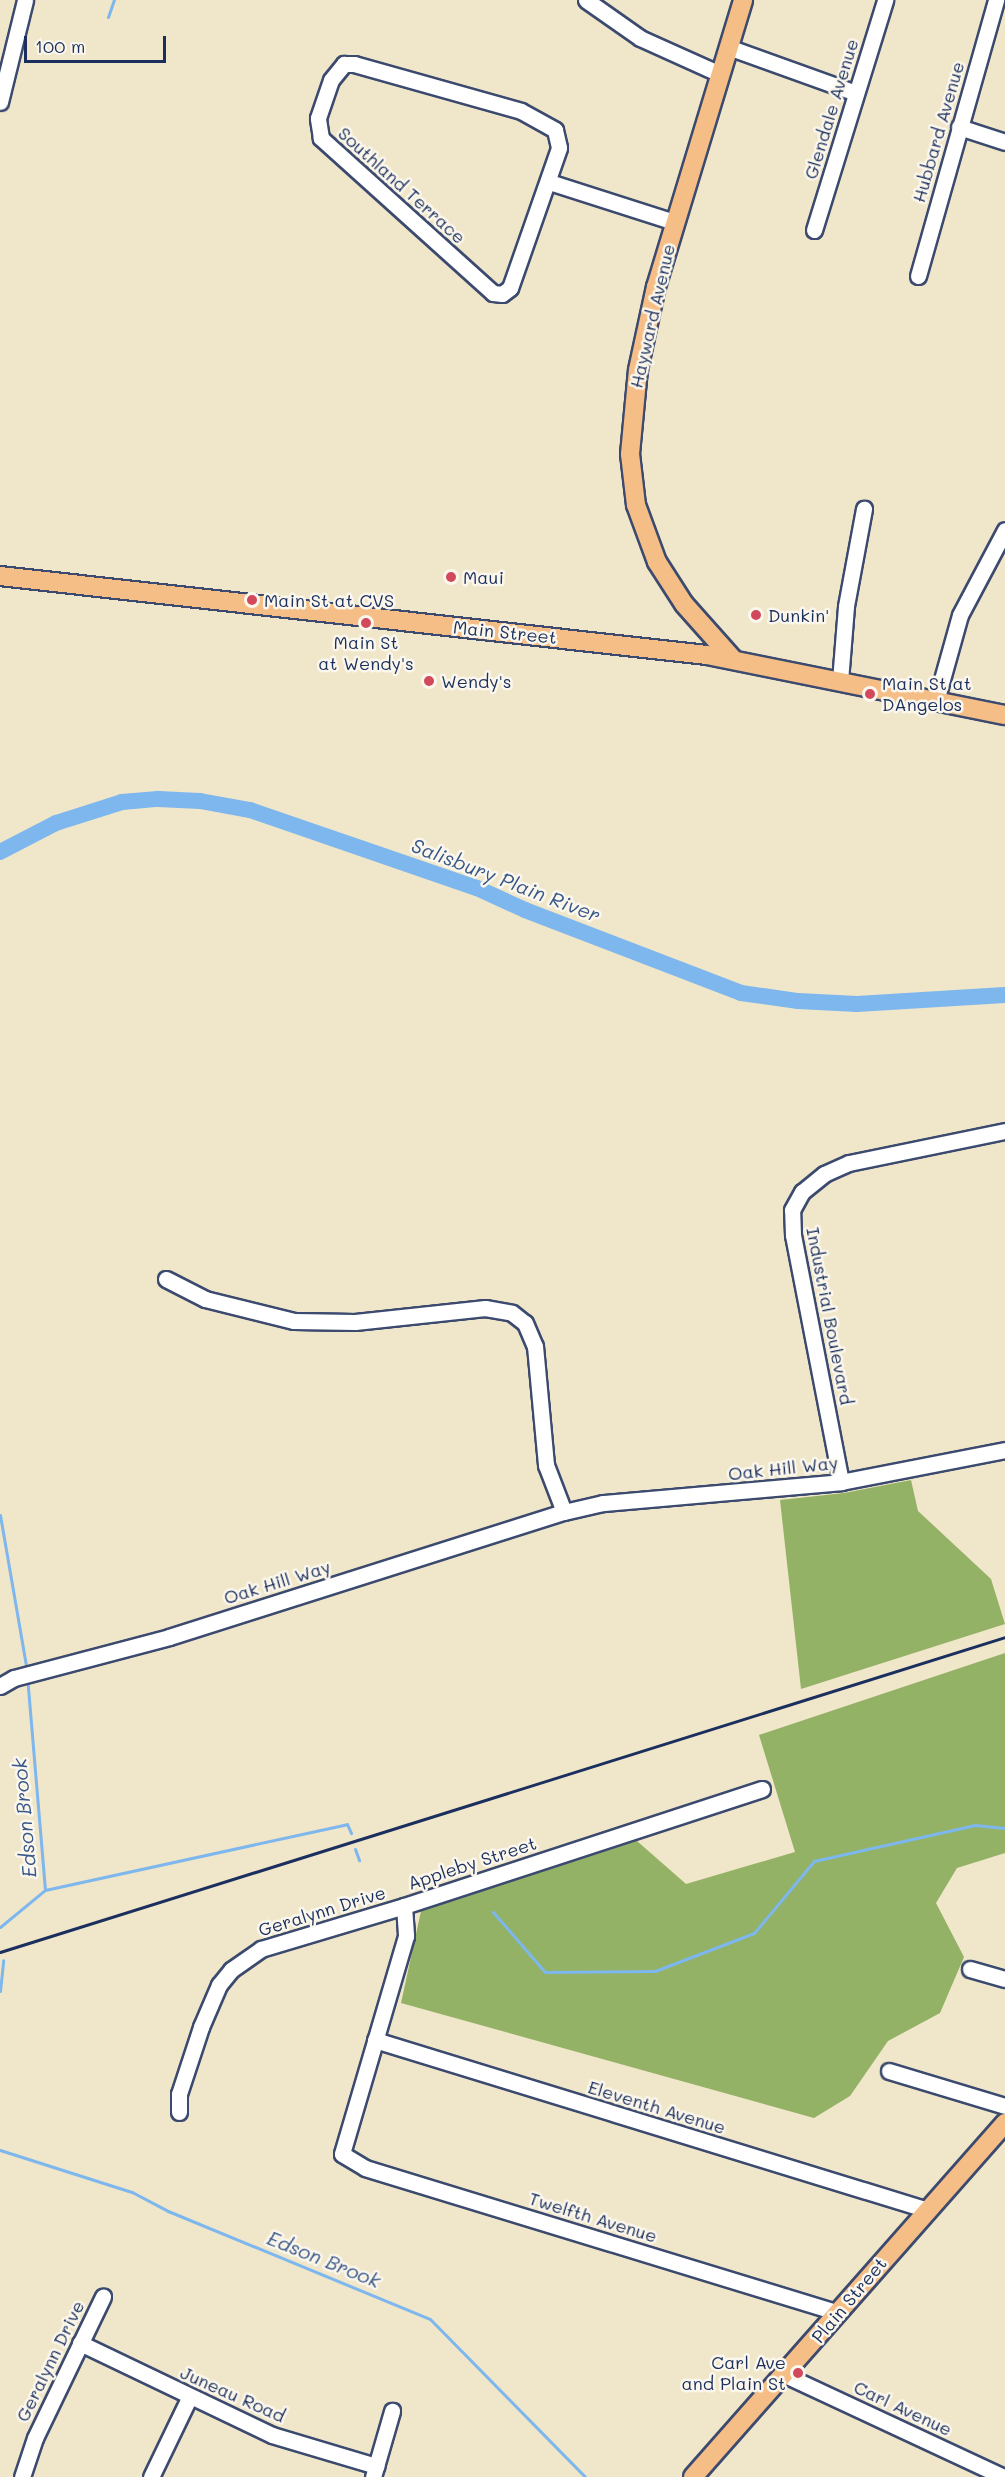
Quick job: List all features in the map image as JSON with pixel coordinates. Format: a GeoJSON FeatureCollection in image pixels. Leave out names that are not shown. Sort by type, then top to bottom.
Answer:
{"type":"FeatureCollection","features":[{"type":"Feature","properties":{"kind":"main road","name":"Hayward Avenue"},"geometry":{"type":"LineString","coordinates":[[732,658],[701,625],[667,579],[648,542],[632,486],[630,454],[638,370],[674,222],[743,0]]}},
{"type":"Feature","properties":{"kind":"main road","name":"Main Street"},"geometry":{"type":"LineString","coordinates":[[0,576],[732,658],[1005,715]]}},
{"type":"Feature","properties":{"kind":"main road"},"geometry":{"type":"LineString","coordinates":[[701,625],[706,637],[702,654]]}},
{"type":"Feature","properties":{"kind":"main road","name":"Plain Street"},"geometry":{"type":"LineString","coordinates":[[693,2477],[1005,2123]]}},
{"type":"Feature","properties":{"kind":"street"},"geometry":{"type":"LineString","coordinates":[[0,102],[25,0]]}},
{"type":"Feature","properties":{"kind":"street"},"geometry":{"type":"LineString","coordinates":[[586,0],[640,38],[720,74]]}},
{"type":"Feature","properties":{"kind":"street","name":"Glendale Avenue"},"geometry":{"type":"LineString","coordinates":[[814,230],[885,0]]}},
{"type":"Feature","properties":{"kind":"street","name":"Hubbard Avenue"},"geometry":{"type":"LineString","coordinates":[[918,276],[996,0]]}},
{"type":"Feature","properties":{"kind":"street"},"geometry":{"type":"LineString","coordinates":[[728,47],[856,93]]}},
{"type":"Feature","properties":{"kind":"street","name":"Southland Terrace"},"geometry":{"type":"LineString","coordinates":[[344,64],[354,64],[544,121],[555,129],[559,140],[549,183],[510,288],[502,294],[493,292],[321,138],[318,118],[331,80],[344,64]]}},
{"type":"Feature","properties":{"kind":"street"},"geometry":{"type":"LineString","coordinates":[[959,127],[1005,142]]}},
{"type":"Feature","properties":{"kind":"street"},"geometry":{"type":"LineString","coordinates":[[549,183],[674,222]]}},
{"type":"Feature","properties":{"kind":"street"},"geometry":{"type":"LineString","coordinates":[[840,681],[846,606],[864,509]]}},
{"type":"Feature","properties":{"kind":"street"},"geometry":{"type":"LineString","coordinates":[[936,701],[960,615],[998,555],[1005,530]]}},
{"type":"Feature","properties":{"kind":"street","name":"Industrial Boulevard"},"geometry":{"type":"LineString","coordinates":[[842,1482],[792,1236],[792,1210],[802,1192],[824,1174],[849,1163],[1005,1131]]}},
{"type":"Feature","properties":{"kind":"street"},"geometry":{"type":"LineString","coordinates":[[166,1279],[205,1299],[309,1323],[355,1322],[484,1308],[512,1313],[525,1323],[535,1346],[546,1465],[564,1512]]}},
{"type":"Feature","properties":{"kind":"street","name":"Oak Hill Way"},"geometry":{"type":"LineString","coordinates":[[0,1686],[14,1678],[169,1636],[564,1512],[603,1503],[842,1482],[1005,1450]]}},
{"type":"Feature","properties":{"kind":"street","name":"Appleby Street"},"geometry":{"type":"LineString","coordinates":[[342,2154],[406,1936],[404,1906],[762,1789]]}},
{"type":"Feature","properties":{"kind":"street","name":"Geralynn Drive"},"geometry":{"type":"LineString","coordinates":[[179,2112],[179,2094],[201,2027],[219,1985],[231,1970],[261,1949],[404,1906]]}},
{"type":"Feature","properties":{"kind":"street"},"geometry":{"type":"LineString","coordinates":[[970,1969],[1005,1979]]}},
{"type":"Feature","properties":{"kind":"street","name":"Eleventh Avenue"},"geometry":{"type":"LineString","coordinates":[[375,2040],[928,2210]]}},
{"type":"Feature","properties":{"kind":"street"},"geometry":{"type":"LineString","coordinates":[[889,2071],[1005,2106]]}},
{"type":"Feature","properties":{"kind":"street","name":"Twelfth Avenue"},"geometry":{"type":"LineString","coordinates":[[342,2154],[365,2168],[837,2312]]}},
{"type":"Feature","properties":{"kind":"street","name":"Geralynn Drive"},"geometry":{"type":"LineString","coordinates":[[22,2477],[35,2438],[103,2296]]}},
{"type":"Feature","properties":{"kind":"street","name":"Juneau Road"},"geometry":{"type":"LineString","coordinates":[[80,2343],[189,2398],[272,2435],[374,2472]]}},
{"type":"Feature","properties":{"kind":"street","name":"Carl Avenue"},"geometry":{"type":"LineString","coordinates":[[785,2375],[1004,2477]]}},
{"type":"Feature","properties":{"kind":"street"},"geometry":{"type":"LineString","coordinates":[[151,2477],[189,2398]]}},
{"type":"Feature","properties":{"kind":"street"},"geometry":{"type":"LineString","coordinates":[[374,2472],[392,2411]]}},
{"type":"Feature","properties":{"kind":"green space"},"geometry":{"type":"Polygon","coordinates":[[[911,1480],[918,1511],[991,1579],[1005,1624],[801,1689],[780,1500],[844,1493],[911,1480]]]}},
{"type":"Feature","properties":{"kind":"green space"},"geometry":{"type":"Polygon","coordinates":[[[1005,1653],[1005,1853],[957,1868],[936,1903],[964,1957],[940,2013],[888,2041],[850,2096],[814,2118],[401,2003],[421,1911],[637,1841],[686,1884],[795,1852],[759,1735],[1005,1653]]]}},
{"type":"Feature","properties":{"kind":"waterway"},"geometry":{"type":"LineString","coordinates":[[108,17],[114,0]]}},
{"type":"Feature","properties":{"kind":"waterway","name":"Salisbury Plain River"},"geometry":{"type":"LineString","coordinates":[[0,852],[56,823],[122,802],[158,799],[200,801],[250,810],[477,888],[525,910],[741,993],[798,1001],[857,1004],[1005,995]]}},
{"type":"Feature","properties":{"kind":"waterway","name":"Edson Brook"},"geometry":{"type":"LineString","coordinates":[[0,1515],[26,1666]]}},
{"type":"Feature","properties":{"kind":"waterway","name":"Edson Brook"},"geometry":{"type":"LineString","coordinates":[[0,1927],[45,1890],[28,1686]]}},
{"type":"Feature","properties":{"kind":"waterway"},"geometry":{"type":"LineString","coordinates":[[45,1890],[347,1824],[351,1833]]}},
{"type":"Feature","properties":{"kind":"waterway"},"geometry":{"type":"LineString","coordinates":[[493,1912],[545,1972],[655,1971],[754,1933],[814,1861],[975,1825],[1005,1828]]}},
{"type":"Feature","properties":{"kind":"waterway"},"geometry":{"type":"LineString","coordinates":[[355,1849],[359,1860]]}},
{"type":"Feature","properties":{"kind":"waterway","name":"Edson Brook"},"geometry":{"type":"LineString","coordinates":[[0,1991],[3,1960]]}},
{"type":"Feature","properties":{"kind":"waterway","name":"Edson Brook"},"geometry":{"type":"LineString","coordinates":[[0,2150],[132,2192],[168,2211],[430,2319],[585,2477]]}},
{"type":"Feature","properties":{"kind":"railway"},"geometry":{"type":"LineString","coordinates":[[0,1952],[1005,1637]]}},
{"type":"Feature","properties":{"kind":"place","name":"Maui"},"geometry":{"type":"Point","coordinates":[451,577]}},
{"type":"Feature","properties":{"kind":"place","name":"Main St at CVS"},"geometry":{"type":"Point","coordinates":[252,600]}},
{"type":"Feature","properties":{"kind":"place","name":"Dunkin'"},"geometry":{"type":"Point","coordinates":[756,615]}},
{"type":"Feature","properties":{"kind":"place","name":"Main St at Wendy's"},"geometry":{"type":"Point","coordinates":[366,623]}},
{"type":"Feature","properties":{"kind":"place","name":"Wendy's"},"geometry":{"type":"Point","coordinates":[429,681]}},
{"type":"Feature","properties":{"kind":"place","name":"Main St at DAngelos"},"geometry":{"type":"Point","coordinates":[870,694]}},
{"type":"Feature","properties":{"kind":"place","name":"Carl Ave and Plain St"},"geometry":{"type":"Point","coordinates":[798,2373]}}]}
